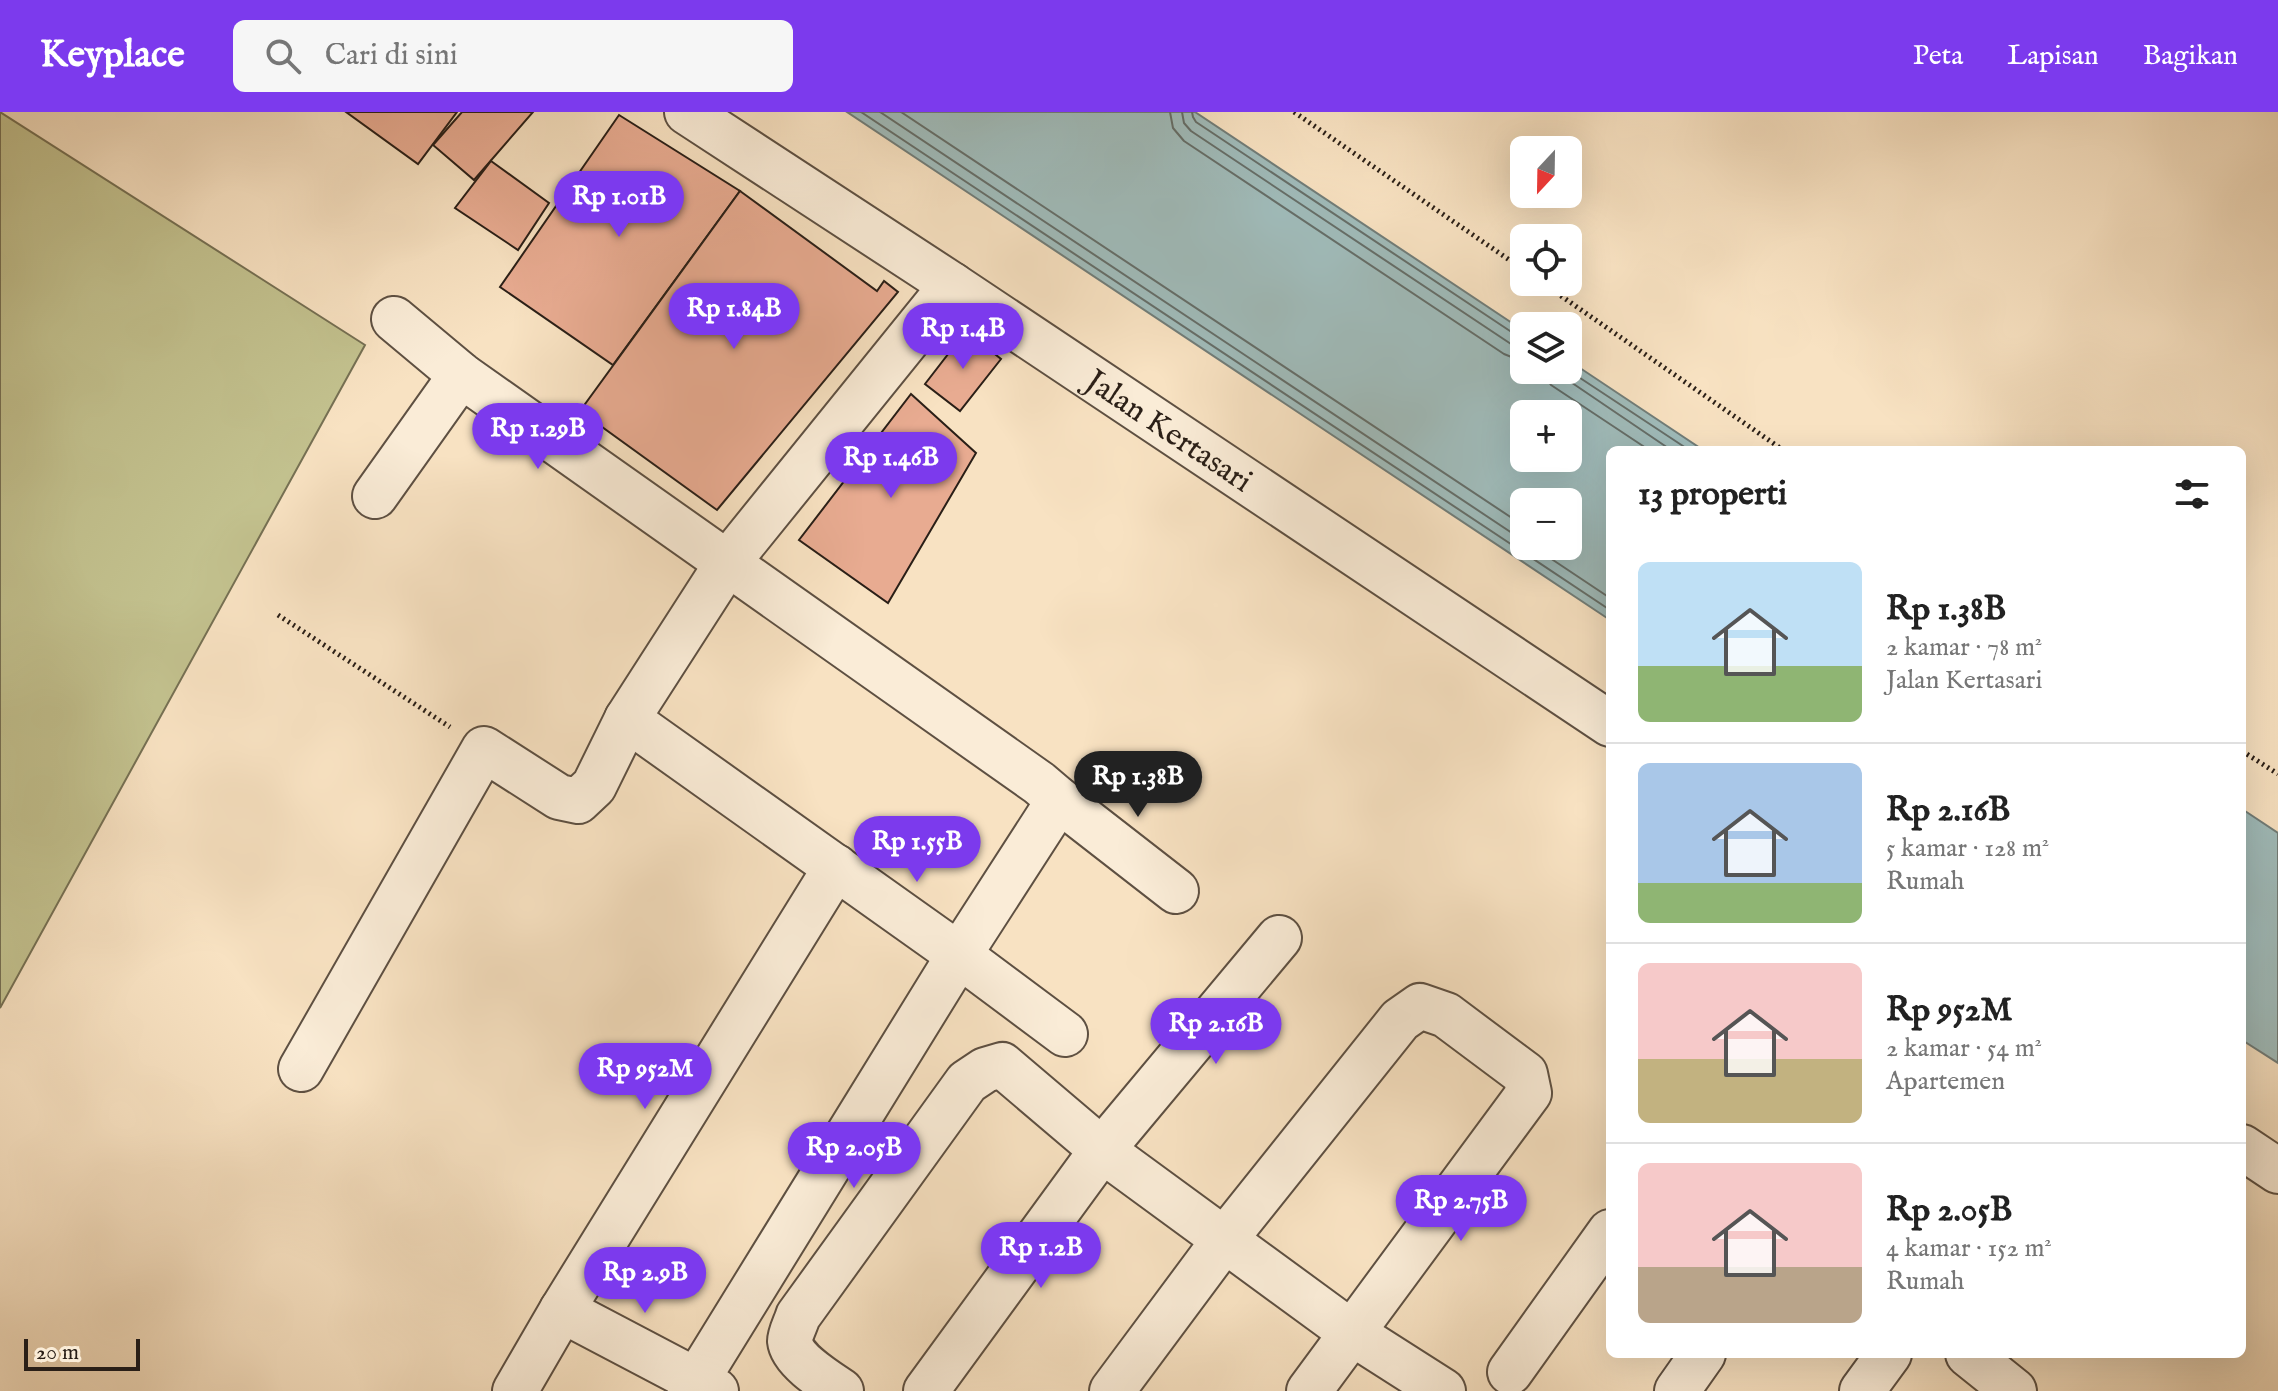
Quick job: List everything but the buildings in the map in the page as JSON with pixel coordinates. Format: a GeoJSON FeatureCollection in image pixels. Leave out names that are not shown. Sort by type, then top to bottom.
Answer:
{"type":"FeatureCollection","features":[{"type":"Feature","properties":{"kind":"street","name":"Jalan Kertasari"},"geometry":{"type":"LineString","coordinates":[[687,112],[1606,721]]}},
{"type":"Feature","properties":{"kind":"street"},"geometry":{"type":"LineString","coordinates":[[301,1069],[484,749],[559,797],[578,801],[594,786],[627,719],[728,562],[952,285]]}},
{"type":"Feature","properties":{"kind":"street"},"geometry":{"type":"LineString","coordinates":[[394,319],[461,375],[1039,783],[1176,891]]}},
{"type":"Feature","properties":{"kind":"street"},"geometry":{"type":"LineString","coordinates":[[375,496],[461,375]]}},
{"type":"Feature","properties":{"kind":"street"},"geometry":{"type":"LineString","coordinates":[[627,719],[1065,1034]]}},
{"type":"Feature","properties":{"kind":"street"},"geometry":{"type":"LineString","coordinates":[[562,1310],[701,1387],[959,955],[1059,800]]}},
{"type":"Feature","properties":{"kind":"street"},"geometry":{"type":"LineString","coordinates":[[515,1391],[836,867]]}},
{"type":"Feature","properties":{"kind":"street"},"geometry":{"type":"LineString","coordinates":[[926,1391],[1102,1150],[1279,938]]}},
{"type":"Feature","properties":{"kind":"street"},"geometry":{"type":"LineString","coordinates":[[1112,1391],[1225,1239],[1400,1020],[1420,1006],[1446,1015],[1525,1074],[1529,1093],[1309,1391]]}},
{"type":"Feature","properties":{"kind":"street"},"geometry":{"type":"LineString","coordinates":[[841,1391],[817,1375],[795,1353],[790,1340],[798,1316],[967,1082],[985,1070],[1002,1065],[1102,1150],[1352,1333],[1443,1391]]}},
{"type":"Feature","properties":{"kind":"street"},"geometry":{"type":"LineString","coordinates":[[2246,1150],[2278,1171]]}},
{"type":"Feature","properties":{"kind":"street"},"geometry":{"type":"LineString","coordinates":[[1513,1385],[1606,1238]]}},
{"type":"Feature","properties":{"kind":"street"},"geometry":{"type":"LineString","coordinates":[[1677,1391],[1700,1358]]}},
{"type":"Feature","properties":{"kind":"street"},"geometry":{"type":"LineString","coordinates":[[1862,1391],[1886,1358]]}},
{"type":"Feature","properties":{"kind":"street"},"geometry":{"type":"LineString","coordinates":[[1973,1358],[2014,1391]]}},
{"type":"Feature","properties":{"kind":"path"},"geometry":{"type":"LineString","coordinates":[[1294,112],[1510,260]]}},
{"type":"Feature","properties":{"kind":"path"},"geometry":{"type":"LineString","coordinates":[[1561,296],[1777,446]]}},
{"type":"Feature","properties":{"kind":"path"},"geometry":{"type":"LineString","coordinates":[[278,615],[484,749]]}},
{"type":"Feature","properties":{"kind":"path"},"geometry":{"type":"LineString","coordinates":[[2246,754],[2278,774]]}},
{"type":"Feature","properties":{"kind":"shaded area"},"geometry":{"type":"Polygon","coordinates":[[[0,112],[365,345],[0,1008],[0,112]]]}},
{"type":"Feature","properties":{"kind":"water"},"geometry":{"type":"Polygon","coordinates":[[[847,112],[1195,112],[1510,322],[1510,384],[1582,384],[1582,369],[1697,446],[1606,446],[1606,617],[1520,560],[1582,560],[1582,488],[1510,488],[1510,553],[847,112]]]}},
{"type":"Feature","properties":{"kind":"water"},"geometry":{"type":"Polygon","coordinates":[[[2246,812],[2278,833],[2278,1063],[2246,1043],[2246,812]]]}}]}
